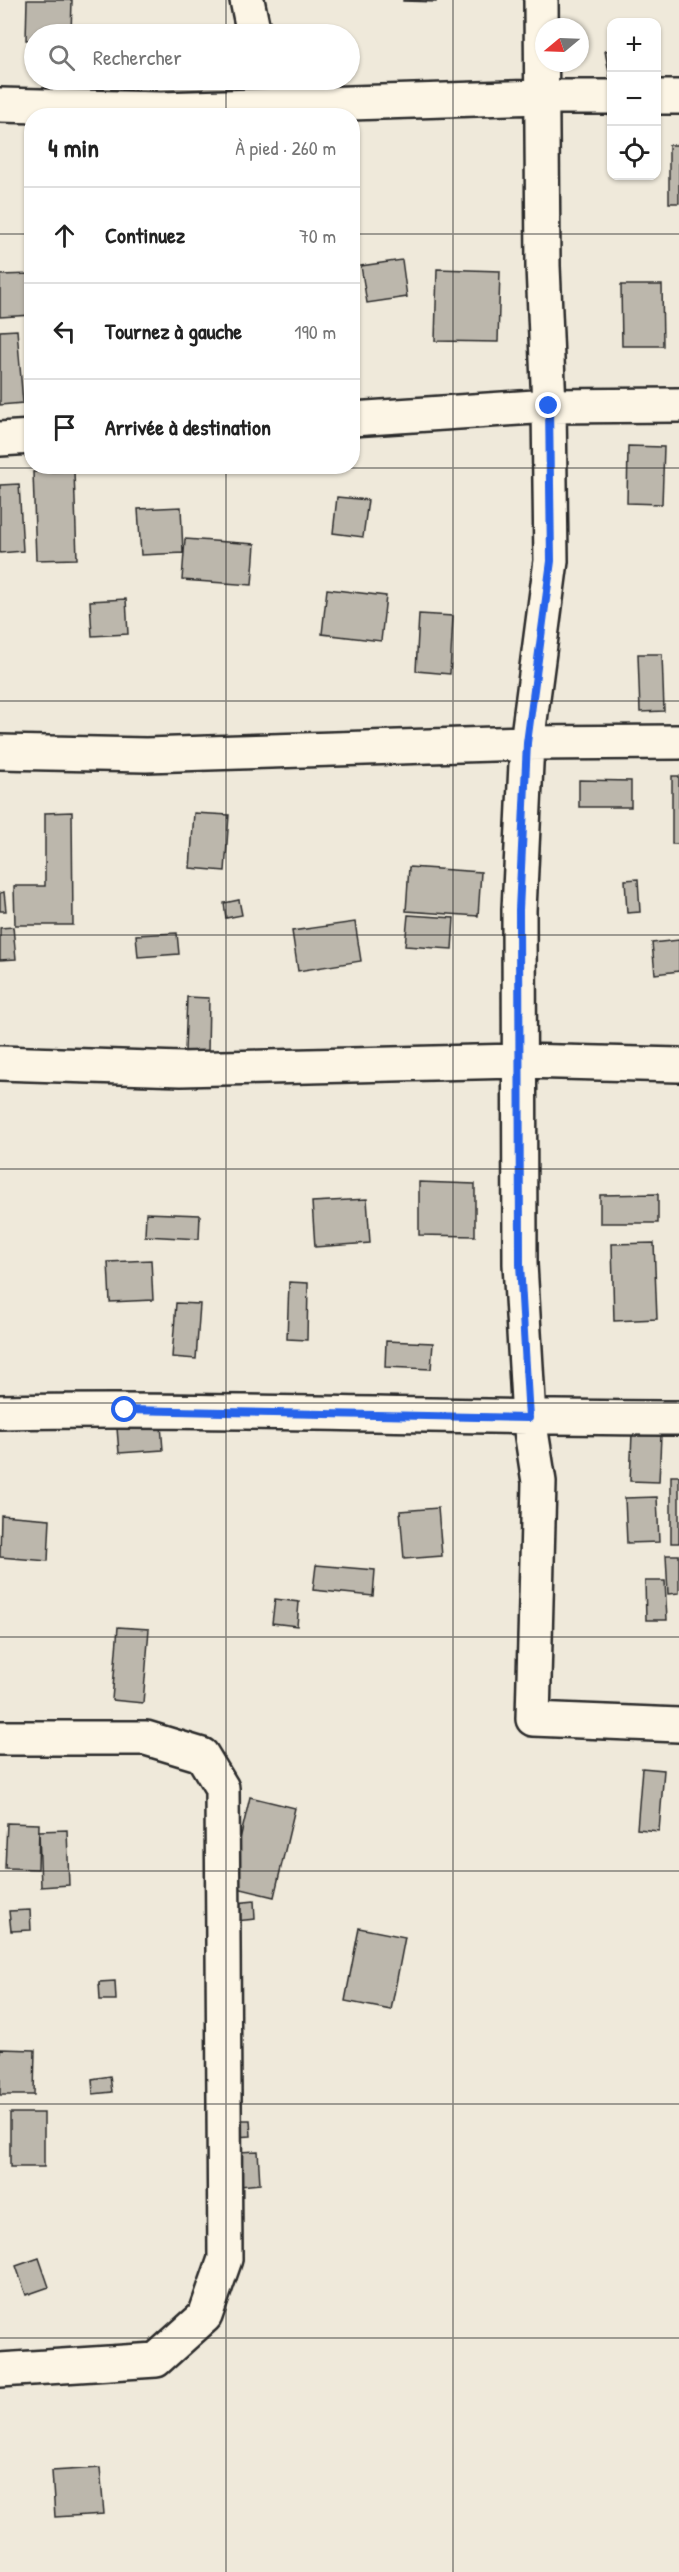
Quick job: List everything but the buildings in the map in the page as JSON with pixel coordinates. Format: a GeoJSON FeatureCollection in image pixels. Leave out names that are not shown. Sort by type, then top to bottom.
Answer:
{"type":"FeatureCollection","features":[{"type":"Feature","properties":{"kind":"street"},"geometry":{"type":"LineString","coordinates":[[246,0],[252,24]]}},
{"type":"Feature","properties":{"kind":"street"},"geometry":{"type":"LineString","coordinates":[[541,0],[543,267],[549,406],[551,561],[527,743],[519,910],[520,1264],[529,1418],[539,1482],[533,1719],[679,1725]]}},
{"type":"Feature","properties":{"kind":"street"},"geometry":{"type":"LineString","coordinates":[[168,108],[267,93],[607,97]]}},
{"type":"Feature","properties":{"kind":"street"},"geometry":{"type":"LineString","coordinates":[[661,97],[679,97]]}},
{"type":"Feature","properties":{"kind":"street"},"geometry":{"type":"LineString","coordinates":[[0,105],[121,108]]}},
{"type":"Feature","properties":{"kind":"street"},"geometry":{"type":"LineString","coordinates":[[360,418],[549,406],[679,405]]}},
{"type":"Feature","properties":{"kind":"street"},"geometry":{"type":"LineString","coordinates":[[0,439],[24,438]]}},
{"type":"Feature","properties":{"kind":"street"},"geometry":{"type":"LineString","coordinates":[[0,752],[146,755],[527,743],[679,742]]}},
{"type":"Feature","properties":{"kind":"street"},"geometry":{"type":"LineString","coordinates":[[0,1064],[181,1069],[521,1061],[679,1065]]}},
{"type":"Feature","properties":{"kind":"street"},"geometry":{"type":"LineString","coordinates":[[0,1412],[125,1410],[529,1418],[679,1418]]}},
{"type":"Feature","properties":{"kind":"street"},"geometry":{"type":"LineString","coordinates":[[0,1738],[146,1738],[202,1755],[222,1788],[225,2259],[205,2316],[156,2360],[0,2370]]}},
{"type":"Feature","properties":{"kind":"route"},"geometry":{"type":"LineString","coordinates":[[125,1410],[529,1418],[520,1264],[519,910],[527,743],[551,561],[549,406]]}}]}
